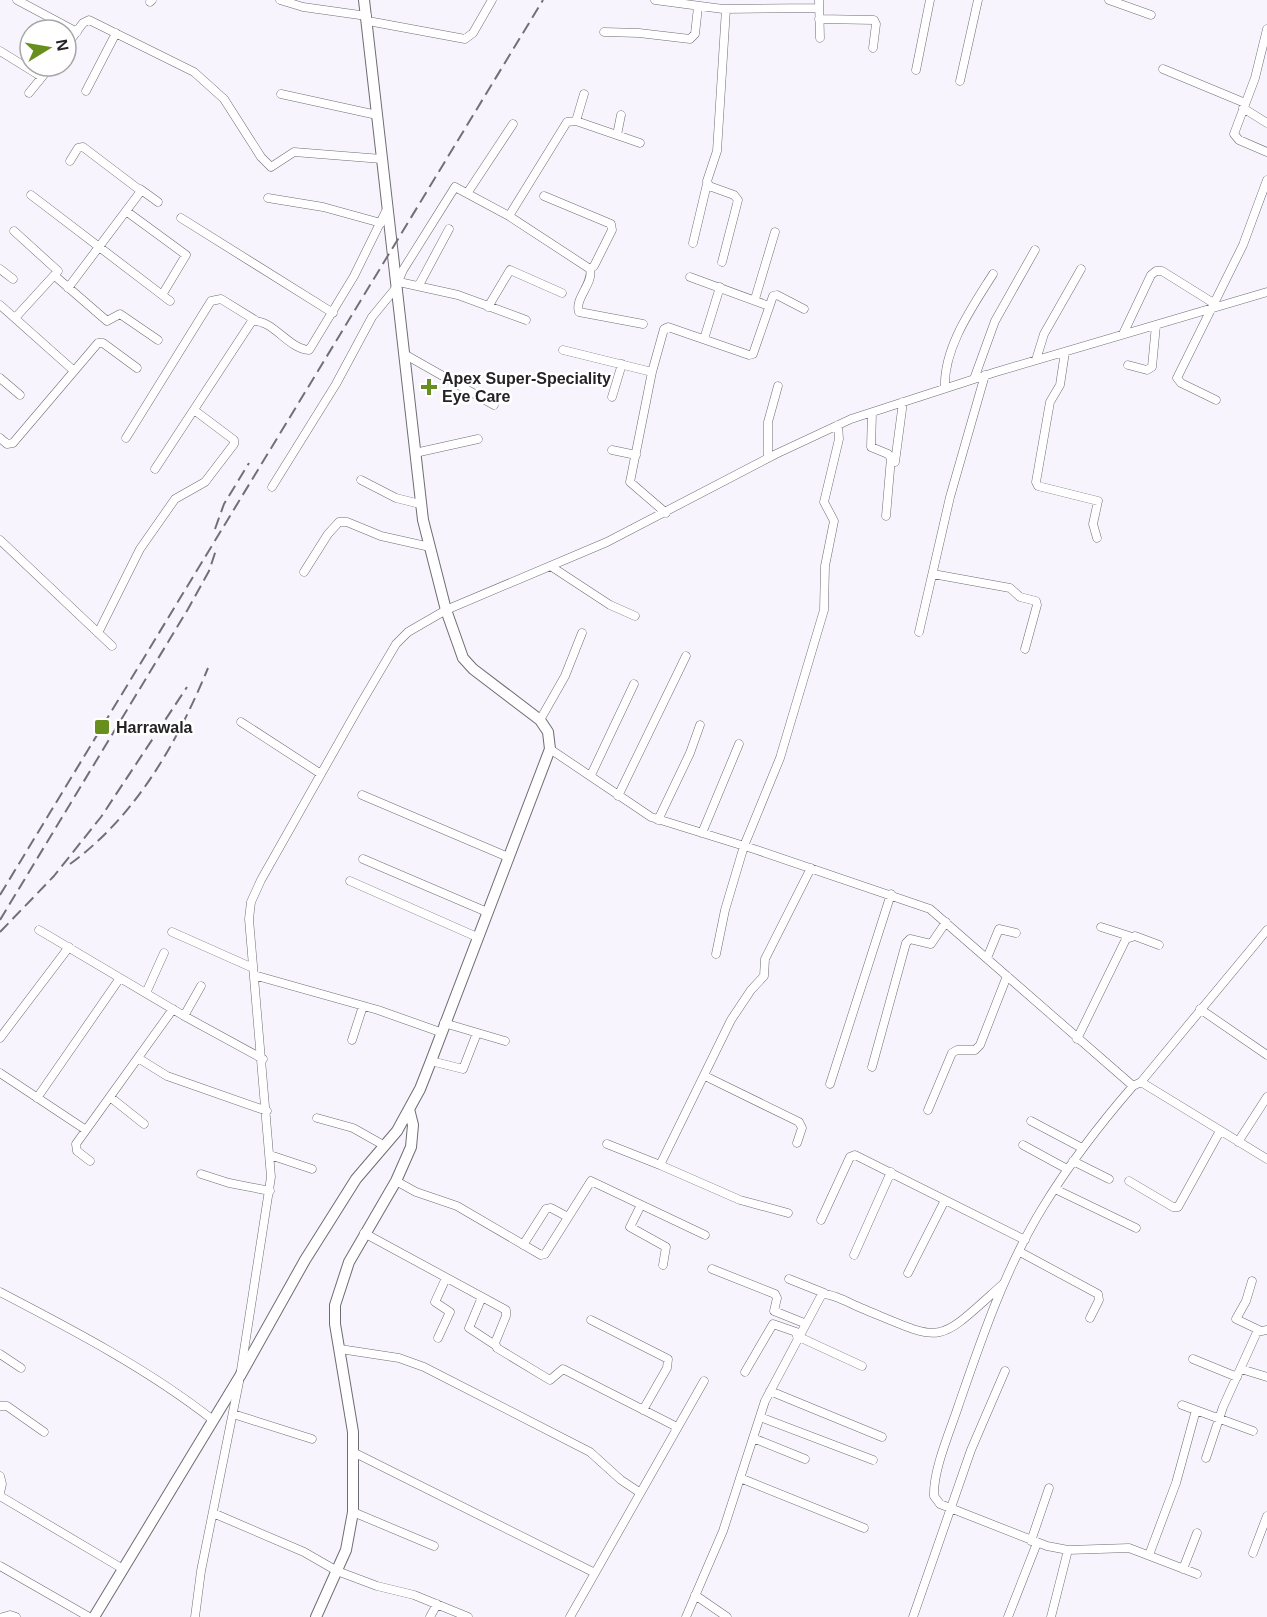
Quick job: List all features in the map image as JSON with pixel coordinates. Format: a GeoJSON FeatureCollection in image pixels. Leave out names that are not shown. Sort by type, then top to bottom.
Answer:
{"type":"FeatureCollection","features":[{"type":"Feature","properties":{"kind":"street"},"geometry":{"type":"LineString","coordinates":[[17,0],[51,18]]}},
{"type":"Feature","properties":{"kind":"street"},"geometry":{"type":"LineString","coordinates":[[280,0],[303,7],[465,39],[473,33],[492,0]]}},
{"type":"Feature","properties":{"kind":"street"},"geometry":{"type":"LineString","coordinates":[[94,1617],[240,1376],[320,1235],[356,1179],[385,1146],[409,1109],[431,1061],[550,749],[548,732],[540,720],[473,669],[463,658],[446,610],[430,547],[420,504],[364,0]]}},
{"type":"Feature","properties":{"kind":"street"},"geometry":{"type":"LineString","coordinates":[[655,0],[726,9],[819,4],[820,38]]}},
{"type":"Feature","properties":{"kind":"street"},"geometry":{"type":"LineString","coordinates":[[916,70],[930,0]]}},
{"type":"Feature","properties":{"kind":"street"},"geometry":{"type":"LineString","coordinates":[[960,81],[978,0]]}},
{"type":"Feature","properties":{"kind":"street"},"geometry":{"type":"LineString","coordinates":[[1109,0],[1151,15]]}},
{"type":"Feature","properties":{"kind":"street"},"geometry":{"type":"LineString","coordinates":[[604,32],[639,33],[690,39],[695,34],[698,7]]}},
{"type":"Feature","properties":{"kind":"street"},"geometry":{"type":"LineString","coordinates":[[693,243],[717,151],[726,9]]}},
{"type":"Feature","properties":{"kind":"street"},"geometry":{"type":"LineString","coordinates":[[819,19],[874,20],[876,24],[873,48]]}},
{"type":"Feature","properties":{"kind":"street"},"geometry":{"type":"LineString","coordinates":[[78,31],[89,21],[194,72],[224,99],[261,157],[271,167],[292,152],[382,159]]}},
{"type":"Feature","properties":{"kind":"street"},"geometry":{"type":"LineString","coordinates":[[1267,29],[1261,59],[1234,129],[1236,137],[1267,152]]}},
{"type":"Feature","properties":{"kind":"street"},"geometry":{"type":"LineString","coordinates":[[86,91],[116,33]]}},
{"type":"Feature","properties":{"kind":"street"},"geometry":{"type":"LineString","coordinates":[[0,51],[18,62]]}},
{"type":"Feature","properties":{"kind":"street"},"geometry":{"type":"LineString","coordinates":[[1163,69],[1244,105],[1267,123]]}},
{"type":"Feature","properties":{"kind":"street"},"geometry":{"type":"LineString","coordinates":[[29,93],[41,78]]}},
{"type":"Feature","properties":{"kind":"street"},"geometry":{"type":"LineString","coordinates":[[281,94],[377,115]]}},
{"type":"Feature","properties":{"kind":"street"},"geometry":{"type":"LineString","coordinates":[[576,121],[584,94]]}},
{"type":"Feature","properties":{"kind":"street"},"geometry":{"type":"LineString","coordinates":[[617,135],[621,115]]}},
{"type":"Feature","properties":{"kind":"street"},"geometry":{"type":"LineString","coordinates":[[509,216],[553,149],[567,122],[576,121],[640,142]]}},
{"type":"Feature","properties":{"kind":"street"},"geometry":{"type":"LineString","coordinates":[[468,192],[513,124]]}},
{"type":"Feature","properties":{"kind":"street"},"geometry":{"type":"LineString","coordinates":[[69,161],[79,147],[82,147],[158,202]]}},
{"type":"Feature","properties":{"kind":"street"},"geometry":{"type":"LineString","coordinates":[[1216,400],[1181,383],[1177,378],[1243,245],[1267,183]]}},
{"type":"Feature","properties":{"kind":"street"},"geometry":{"type":"LineString","coordinates":[[708,184],[734,195],[738,200],[722,262]]}},
{"type":"Feature","properties":{"kind":"street"},"geometry":{"type":"LineString","coordinates":[[272,487],[336,384],[372,317],[397,285],[403,270],[455,187],[509,216],[590,269]]}},
{"type":"Feature","properties":{"kind":"street"},"geometry":{"type":"LineString","coordinates":[[69,288],[141,189]]}},
{"type":"Feature","properties":{"kind":"street"},"geometry":{"type":"LineString","coordinates":[[31,195],[170,302]]}},
{"type":"Feature","properties":{"kind":"street"},"geometry":{"type":"LineString","coordinates":[[544,196],[611,224],[612,230],[594,266],[590,269],[590,276],[578,307],[579,312],[643,324]]}},
{"type":"Feature","properties":{"kind":"street"},"geometry":{"type":"LineString","coordinates":[[268,198],[323,207],[381,223]]}},
{"type":"Feature","properties":{"kind":"street"},"geometry":{"type":"LineString","coordinates":[[126,211],[186,255],[162,295]]}},
{"type":"Feature","properties":{"kind":"street"},"geometry":{"type":"LineString","coordinates":[[126,438],[211,301],[221,299],[305,350],[311,347],[333,314],[386,211]]}},
{"type":"Feature","properties":{"kind":"street"},"geometry":{"type":"LineString","coordinates":[[181,219],[333,314]]}},
{"type":"Feature","properties":{"kind":"street"},"geometry":{"type":"LineString","coordinates":[[419,285],[449,229]]}},
{"type":"Feature","properties":{"kind":"street"},"geometry":{"type":"LineString","coordinates":[[14,231],[58,271],[15,318]]}},
{"type":"Feature","properties":{"kind":"street"},"geometry":{"type":"LineString","coordinates":[[755,299],[775,232]]}},
{"type":"Feature","properties":{"kind":"street"},"geometry":{"type":"LineString","coordinates":[[974,379],[998,314],[1035,250]]}},
{"type":"Feature","properties":{"kind":"street"},"geometry":{"type":"LineString","coordinates":[[0,269],[13,279]]}},
{"type":"Feature","properties":{"kind":"street"},"geometry":{"type":"LineString","coordinates":[[1036,360],[1044,334],[1081,269]]}},
{"type":"Feature","properties":{"kind":"street"},"geometry":{"type":"LineString","coordinates":[[488,307],[510,270],[562,293]]}},
{"type":"Feature","properties":{"kind":"street"},"geometry":{"type":"LineString","coordinates":[[1123,334],[1151,275],[1156,271],[1162,272],[1214,306]]}},
{"type":"Feature","properties":{"kind":"street"},"geometry":{"type":"LineString","coordinates":[[945,388],[947,368],[964,323],[993,274]]}},
{"type":"Feature","properties":{"kind":"street"},"geometry":{"type":"LineString","coordinates":[[55,276],[107,321],[120,314],[158,340]]}},
{"type":"Feature","properties":{"kind":"street"},"geometry":{"type":"LineString","coordinates":[[690,277],[769,306]]}},
{"type":"Feature","properties":{"kind":"street"},"geometry":{"type":"LineString","coordinates":[[397,285],[419,285],[458,295],[526,320]]}},
{"type":"Feature","properties":{"kind":"street"},"geometry":{"type":"LineString","coordinates":[[704,339],[720,287]]}},
{"type":"Feature","properties":{"kind":"street"},"geometry":{"type":"LineString","coordinates":[[195,1617],[201,1571],[240,1376],[270,1191],[270,1155],[263,1059],[249,919],[251,902],[321,774],[402,637],[446,610],[552,567],[666,513],[768,458],[838,425],[985,375],[1267,292]]}},
{"type":"Feature","properties":{"kind":"street"},"geometry":{"type":"LineString","coordinates":[[666,513],[630,482],[652,372],[664,329],[668,327],[753,354],[773,296],[777,295],[804,309]]}},
{"type":"Feature","properties":{"kind":"street"},"geometry":{"type":"LineString","coordinates":[[0,305],[73,370]]}},
{"type":"Feature","properties":{"kind":"street"},"geometry":{"type":"LineString","coordinates":[[155,469],[250,324],[255,320]]}},
{"type":"Feature","properties":{"kind":"street"},"geometry":{"type":"LineString","coordinates":[[1128,365],[1147,370],[1152,367],[1156,324]]}},
{"type":"Feature","properties":{"kind":"street"},"geometry":{"type":"LineString","coordinates":[[0,438],[7,444],[13,443],[73,370],[100,342],[137,368]]}},
{"type":"Feature","properties":{"kind":"street"},"geometry":{"type":"LineString","coordinates":[[563,350],[652,372]]}},
{"type":"Feature","properties":{"kind":"street"},"geometry":{"type":"LineString","coordinates":[[1065,352],[1060,385],[1050,402],[1036,482],[1045,488],[1097,500],[1099,506],[1094,526],[1097,538]]}},
{"type":"Feature","properties":{"kind":"street"},"geometry":{"type":"LineString","coordinates":[[404,354],[494,405]]}},
{"type":"Feature","properties":{"kind":"street"},"geometry":{"type":"LineString","coordinates":[[612,397],[622,364]]}},
{"type":"Feature","properties":{"kind":"street"},"geometry":{"type":"LineString","coordinates":[[919,632],[950,497],[985,375]]}},
{"type":"Feature","properties":{"kind":"street"},"geometry":{"type":"LineString","coordinates":[[0,378],[20,395]]}},
{"type":"Feature","properties":{"kind":"street"},"geometry":{"type":"LineString","coordinates":[[768,458],[768,422],[778,386]]}},
{"type":"Feature","properties":{"kind":"street"},"geometry":{"type":"LineString","coordinates":[[895,462],[903,402]]}},
{"type":"Feature","properties":{"kind":"street"},"geometry":{"type":"LineString","coordinates":[[98,633],[140,549],[176,499],[205,483],[234,444],[229,434],[194,410]]}},
{"type":"Feature","properties":{"kind":"street"},"geometry":{"type":"LineString","coordinates":[[872,412],[871,447],[888,454],[891,458],[886,516]]}},
{"type":"Feature","properties":{"kind":"street"},"geometry":{"type":"LineString","coordinates":[[716,954],[725,910],[744,846],[780,758],[824,610],[825,566],[834,521],[824,502],[839,439],[838,425]]}},
{"type":"Feature","properties":{"kind":"street"},"geometry":{"type":"LineString","coordinates":[[415,453],[478,439]]}},
{"type":"Feature","properties":{"kind":"street"},"geometry":{"type":"LineString","coordinates":[[612,450],[636,455]]}},
{"type":"Feature","properties":{"kind":"street"},"geometry":{"type":"LineString","coordinates":[[361,480],[396,498],[420,504]]}},
{"type":"Feature","properties":{"kind":"street"},"geometry":{"type":"LineString","coordinates":[[304,572],[328,534],[339,522],[347,522],[381,536],[430,547]]}},
{"type":"Feature","properties":{"kind":"street"},"geometry":{"type":"LineString","coordinates":[[0,540],[112,646]]}},
{"type":"Feature","properties":{"kind":"street"},"geometry":{"type":"LineString","coordinates":[[552,567],[610,605],[635,616]]}},
{"type":"Feature","properties":{"kind":"street"},"geometry":{"type":"LineString","coordinates":[[933,574],[1010,588],[1020,597],[1036,601],[1037,605],[1025,649]]}},
{"type":"Feature","properties":{"kind":"street"},"geometry":{"type":"LineString","coordinates":[[540,720],[565,676],[582,633]]}},
{"type":"Feature","properties":{"kind":"street"},"geometry":{"type":"LineString","coordinates":[[618,796],[686,656]]}},
{"type":"Feature","properties":{"kind":"street"},"geometry":{"type":"LineString","coordinates":[[591,776],[634,684]]}},
{"type":"Feature","properties":{"kind":"street"},"geometry":{"type":"LineString","coordinates":[[241,722],[321,774]]}},
{"type":"Feature","properties":{"kind":"street"},"geometry":{"type":"LineString","coordinates":[[658,819],[690,753],[700,725]]}},
{"type":"Feature","properties":{"kind":"street"},"geometry":{"type":"LineString","coordinates":[[702,833],[739,744]]}},
{"type":"Feature","properties":{"kind":"street"},"geometry":{"type":"LineString","coordinates":[[550,749],[618,796],[658,819],[891,894],[930,909],[1077,1039],[1137,1084],[1267,1160]]}},
{"type":"Feature","properties":{"kind":"street"},"geometry":{"type":"LineString","coordinates":[[362,795],[508,857]]}},
{"type":"Feature","properties":{"kind":"street"},"geometry":{"type":"LineString","coordinates":[[363,859],[487,912]]}},
{"type":"Feature","properties":{"kind":"street"},"geometry":{"type":"LineString","coordinates":[[660,1165],[731,1020],[751,990],[764,976],[765,958],[812,868]]}},
{"type":"Feature","properties":{"kind":"street"},"geometry":{"type":"LineString","coordinates":[[350,881],[477,937]]}},
{"type":"Feature","properties":{"kind":"street"},"geometry":{"type":"LineString","coordinates":[[830,1084],[891,894]]}},
{"type":"Feature","properties":{"kind":"street"},"geometry":{"type":"LineString","coordinates":[[872,1067],[906,943],[910,939],[931,944],[946,922]]}},
{"type":"Feature","properties":{"kind":"street"},"geometry":{"type":"LineString","coordinates":[[1101,927],[1159,945]]}},
{"type":"Feature","properties":{"kind":"street"},"geometry":{"type":"LineString","coordinates":[[987,958],[999,929],[1016,933]]}},
{"type":"Feature","properties":{"kind":"street"},"geometry":{"type":"LineString","coordinates":[[39,930],[184,1016],[263,1059]]}},
{"type":"Feature","properties":{"kind":"street"},"geometry":{"type":"LineString","coordinates":[[1197,1574],[1129,1548],[1068,1550],[1034,1542],[950,1508],[935,1500],[934,1491],[975,1357],[1025,1240],[1055,1189],[1082,1148],[1267,930]]}},
{"type":"Feature","properties":{"kind":"street"},"geometry":{"type":"LineString","coordinates":[[172,932],[254,972],[442,1028],[477,1033],[505,1041]]}},
{"type":"Feature","properties":{"kind":"street"},"geometry":{"type":"LineString","coordinates":[[1077,1039],[1129,936]]}},
{"type":"Feature","properties":{"kind":"street"},"geometry":{"type":"LineString","coordinates":[[0,1038],[69,947]]}},
{"type":"Feature","properties":{"kind":"street"},"geometry":{"type":"LineString","coordinates":[[146,993],[164,953]]}},
{"type":"Feature","properties":{"kind":"street"},"geometry":{"type":"LineString","coordinates":[[928,1110],[952,1053],[957,1050],[975,1050],[980,1045],[1007,976]]}},
{"type":"Feature","properties":{"kind":"street"},"geometry":{"type":"LineString","coordinates":[[37,1098],[120,978]]}},
{"type":"Feature","properties":{"kind":"street"},"geometry":{"type":"LineString","coordinates":[[184,1016],[201,986]]}},
{"type":"Feature","properties":{"kind":"street"},"geometry":{"type":"LineString","coordinates":[[352,1040],[363,1006]]}},
{"type":"Feature","properties":{"kind":"street"},"geometry":{"type":"LineString","coordinates":[[90,1161],[75,1146],[173,1009]]}},
{"type":"Feature","properties":{"kind":"street"},"geometry":{"type":"LineString","coordinates":[[1200,1010],[1267,1055]]}},
{"type":"Feature","properties":{"kind":"street"},"geometry":{"type":"LineString","coordinates":[[431,1061],[463,1069],[477,1033]]}},
{"type":"Feature","properties":{"kind":"street"},"geometry":{"type":"LineString","coordinates":[[138,1058],[167,1076],[267,1111]]}},
{"type":"Feature","properties":{"kind":"street"},"geometry":{"type":"LineString","coordinates":[[0,1073],[86,1130]]}},
{"type":"Feature","properties":{"kind":"street"},"geometry":{"type":"LineString","coordinates":[[705,1076],[799,1122],[802,1128],[796,1143]]}},
{"type":"Feature","properties":{"kind":"street"},"geometry":{"type":"LineString","coordinates":[[110,1097],[144,1124]]}},
{"type":"Feature","properties":{"kind":"street"},"geometry":{"type":"LineString","coordinates":[[1238,1142],[1267,1097]]}},
{"type":"Feature","properties":{"kind":"street"},"geometry":{"type":"LineString","coordinates":[[316,1617],[349,1540],[353,1512],[355,1453],[335,1324],[335,1305],[343,1278],[364,1233],[396,1181],[413,1135],[409,1109]]}},
{"type":"Feature","properties":{"kind":"street"},"geometry":{"type":"LineString","coordinates":[[317,1118],[353,1128],[385,1146]]}},
{"type":"Feature","properties":{"kind":"street"},"geometry":{"type":"LineString","coordinates":[[1031,1121],[1082,1148]]}},
{"type":"Feature","properties":{"kind":"street"},"geometry":{"type":"LineString","coordinates":[[1129,1181],[1173,1207],[1178,1207],[1220,1131]]}},
{"type":"Feature","properties":{"kind":"street"},"geometry":{"type":"LineString","coordinates":[[607,1144],[740,1200],[788,1213]]}},
{"type":"Feature","properties":{"kind":"street"},"geometry":{"type":"LineString","coordinates":[[1023,1145],[1109,1179]]}},
{"type":"Feature","properties":{"kind":"street"},"geometry":{"type":"LineString","coordinates":[[270,1155],[312,1169]]}},
{"type":"Feature","properties":{"kind":"street"},"geometry":{"type":"LineString","coordinates":[[822,1220],[850,1157],[858,1155],[1025,1240]]}},
{"type":"Feature","properties":{"kind":"street"},"geometry":{"type":"LineString","coordinates":[[854,1256],[891,1172]]}},
{"type":"Feature","properties":{"kind":"street"},"geometry":{"type":"LineString","coordinates":[[201,1174],[229,1183],[270,1191]]}},
{"type":"Feature","properties":{"kind":"street"},"geometry":{"type":"LineString","coordinates":[[396,1181],[416,1192],[457,1206],[544,1255],[591,1182],[705,1235]]}},
{"type":"Feature","properties":{"kind":"street"},"geometry":{"type":"LineString","coordinates":[[1055,1189],[1136,1228]]}},
{"type":"Feature","properties":{"kind":"street"},"geometry":{"type":"LineString","coordinates":[[908,1274],[945,1200]]}},
{"type":"Feature","properties":{"kind":"street"},"geometry":{"type":"LineString","coordinates":[[641,1205],[630,1227],[666,1247],[663,1264]]}},
{"type":"Feature","properties":{"kind":"street"},"geometry":{"type":"LineString","coordinates":[[523,1245],[546,1209],[551,1208],[568,1217]]}},
{"type":"Feature","properties":{"kind":"street"},"geometry":{"type":"LineString","coordinates":[[364,1233],[507,1312],[495,1345]]}},
{"type":"Feature","properties":{"kind":"street"},"geometry":{"type":"LineString","coordinates":[[1020,1252],[1098,1294],[1099,1300],[1090,1318]]}},
{"type":"Feature","properties":{"kind":"street"},"geometry":{"type":"LineString","coordinates":[[712,1269],[775,1293],[777,1298],[774,1311],[804,1323]]}},
{"type":"Feature","properties":{"kind":"street"},"geometry":{"type":"LineString","coordinates":[[438,1338],[450,1312],[435,1302],[446,1278]]}},
{"type":"Feature","properties":{"kind":"street"},"geometry":{"type":"LineString","coordinates":[[789,1279],[916,1332],[935,1334],[953,1328],[1006,1282]]}},
{"type":"Feature","properties":{"kind":"street"},"geometry":{"type":"LineString","coordinates":[[1206,1458],[1239,1373],[1263,1330],[1236,1319],[1246,1301],[1252,1281]]}},
{"type":"Feature","properties":{"kind":"street"},"geometry":{"type":"LineString","coordinates":[[0,1292],[114,1354],[191,1403],[213,1420]]}},
{"type":"Feature","properties":{"kind":"street"},"geometry":{"type":"LineString","coordinates":[[686,1617],[723,1531],[770,1391],[804,1323],[824,1293]]}},
{"type":"Feature","properties":{"kind":"street"},"geometry":{"type":"LineString","coordinates":[[482,1298],[469,1328],[550,1380],[563,1369],[677,1426]]}},
{"type":"Feature","properties":{"kind":"street"},"geometry":{"type":"LineString","coordinates":[[591,1320],[668,1359],[666,1368],[643,1410]]}},
{"type":"Feature","properties":{"kind":"street"},"geometry":{"type":"LineString","coordinates":[[745,1372],[773,1324],[862,1366]]}},
{"type":"Feature","properties":{"kind":"street"},"geometry":{"type":"LineString","coordinates":[[340,1348],[399,1358],[424,1367],[590,1452],[617,1477],[639,1491]]}},
{"type":"Feature","properties":{"kind":"street"},"geometry":{"type":"LineString","coordinates":[[0,1354],[21,1368]]}},
{"type":"Feature","properties":{"kind":"street"},"geometry":{"type":"LineString","coordinates":[[1193,1359],[1239,1373],[1267,1377]]}},
{"type":"Feature","properties":{"kind":"street"},"geometry":{"type":"LineString","coordinates":[[913,1617],[950,1508],[1005,1371]]}},
{"type":"Feature","properties":{"kind":"street"},"geometry":{"type":"LineString","coordinates":[[570,1617],[639,1491],[704,1382]]}},
{"type":"Feature","properties":{"kind":"street"},"geometry":{"type":"LineString","coordinates":[[770,1391],[882,1437]]}},
{"type":"Feature","properties":{"kind":"street"},"geometry":{"type":"LineString","coordinates":[[1182,1405],[1253,1431]]}},
{"type":"Feature","properties":{"kind":"street"},"geometry":{"type":"LineString","coordinates":[[0,1406],[7,1406],[44,1432]]}},
{"type":"Feature","properties":{"kind":"street"},"geometry":{"type":"LineString","coordinates":[[1149,1555],[1174,1489],[1196,1410]]}},
{"type":"Feature","properties":{"kind":"street"},"geometry":{"type":"LineString","coordinates":[[233,1414],[312,1439]]}},
{"type":"Feature","properties":{"kind":"street"},"geometry":{"type":"LineString","coordinates":[[760,1417],[873,1460]]}},
{"type":"Feature","properties":{"kind":"street"},"geometry":{"type":"LineString","coordinates":[[753,1438],[805,1459]]}},
{"type":"Feature","properties":{"kind":"street"},"geometry":{"type":"LineString","coordinates":[[355,1453],[595,1574]]}},
{"type":"Feature","properties":{"kind":"street"},"geometry":{"type":"LineString","coordinates":[[0,1476],[2,1484],[0,1495],[123,1569]]}},
{"type":"Feature","properties":{"kind":"street"},"geometry":{"type":"LineString","coordinates":[[740,1478],[864,1528]]}},
{"type":"Feature","properties":{"kind":"street"},"geometry":{"type":"LineString","coordinates":[[1008,1617],[1034,1542],[1048,1488]]}},
{"type":"Feature","properties":{"kind":"street"},"geometry":{"type":"LineString","coordinates":[[353,1512],[434,1546]]}},
{"type":"Feature","properties":{"kind":"street"},"geometry":{"type":"LineString","coordinates":[[213,1513],[304,1552],[337,1571],[437,1604],[468,1617]]}},
{"type":"Feature","properties":{"kind":"street"},"geometry":{"type":"LineString","coordinates":[[1253,1553],[1267,1516]]}},
{"type":"Feature","properties":{"kind":"street"},"geometry":{"type":"LineString","coordinates":[[1183,1569],[1197,1533]]}},
{"type":"Feature","properties":{"kind":"street"},"geometry":{"type":"LineString","coordinates":[[1051,1617],[1068,1550]]}},
{"type":"Feature","properties":{"kind":"street"},"geometry":{"type":"LineString","coordinates":[[0,1566],[89,1617]]}},
{"type":"Feature","properties":{"kind":"street"},"geometry":{"type":"LineString","coordinates":[[695,1595],[727,1617]]}},
{"type":"Feature","properties":{"kind":"street"},"geometry":{"type":"LineString","coordinates":[[430,1617],[437,1604]]}},
{"type":"Feature","properties":{"kind":"street"},"geometry":{"type":"LineString","coordinates":[[3,1617],[10,1615],[16,1617]]}},
{"type":"Feature","properties":{"kind":"railway"},"geometry":{"type":"LineString","coordinates":[[0,895],[543,0]]}},
{"type":"Feature","properties":{"kind":"railway"},"geometry":{"type":"LineString","coordinates":[[215,529],[224,504],[249,463]]}},
{"type":"Feature","properties":{"kind":"railway"},"geometry":{"type":"LineString","coordinates":[[0,920],[188,609],[209,571],[217,547]]}},
{"type":"Feature","properties":{"kind":"railway"},"geometry":{"type":"LineString","coordinates":[[70,864],[115,824],[152,776],[183,724],[208,668]]}},
{"type":"Feature","properties":{"kind":"railway"},"geometry":{"type":"LineString","coordinates":[[0,932],[54,876],[101,817],[187,687]]}},
{"type":"Feature","properties":{"kind":"place","name":"Apex Super-Speciality Eye Care"},"geometry":{"type":"Point","coordinates":[429,387]}},
{"type":"Feature","properties":{"kind":"place","name":"Harrawala"},"geometry":{"type":"Point","coordinates":[102,727]}}]}
